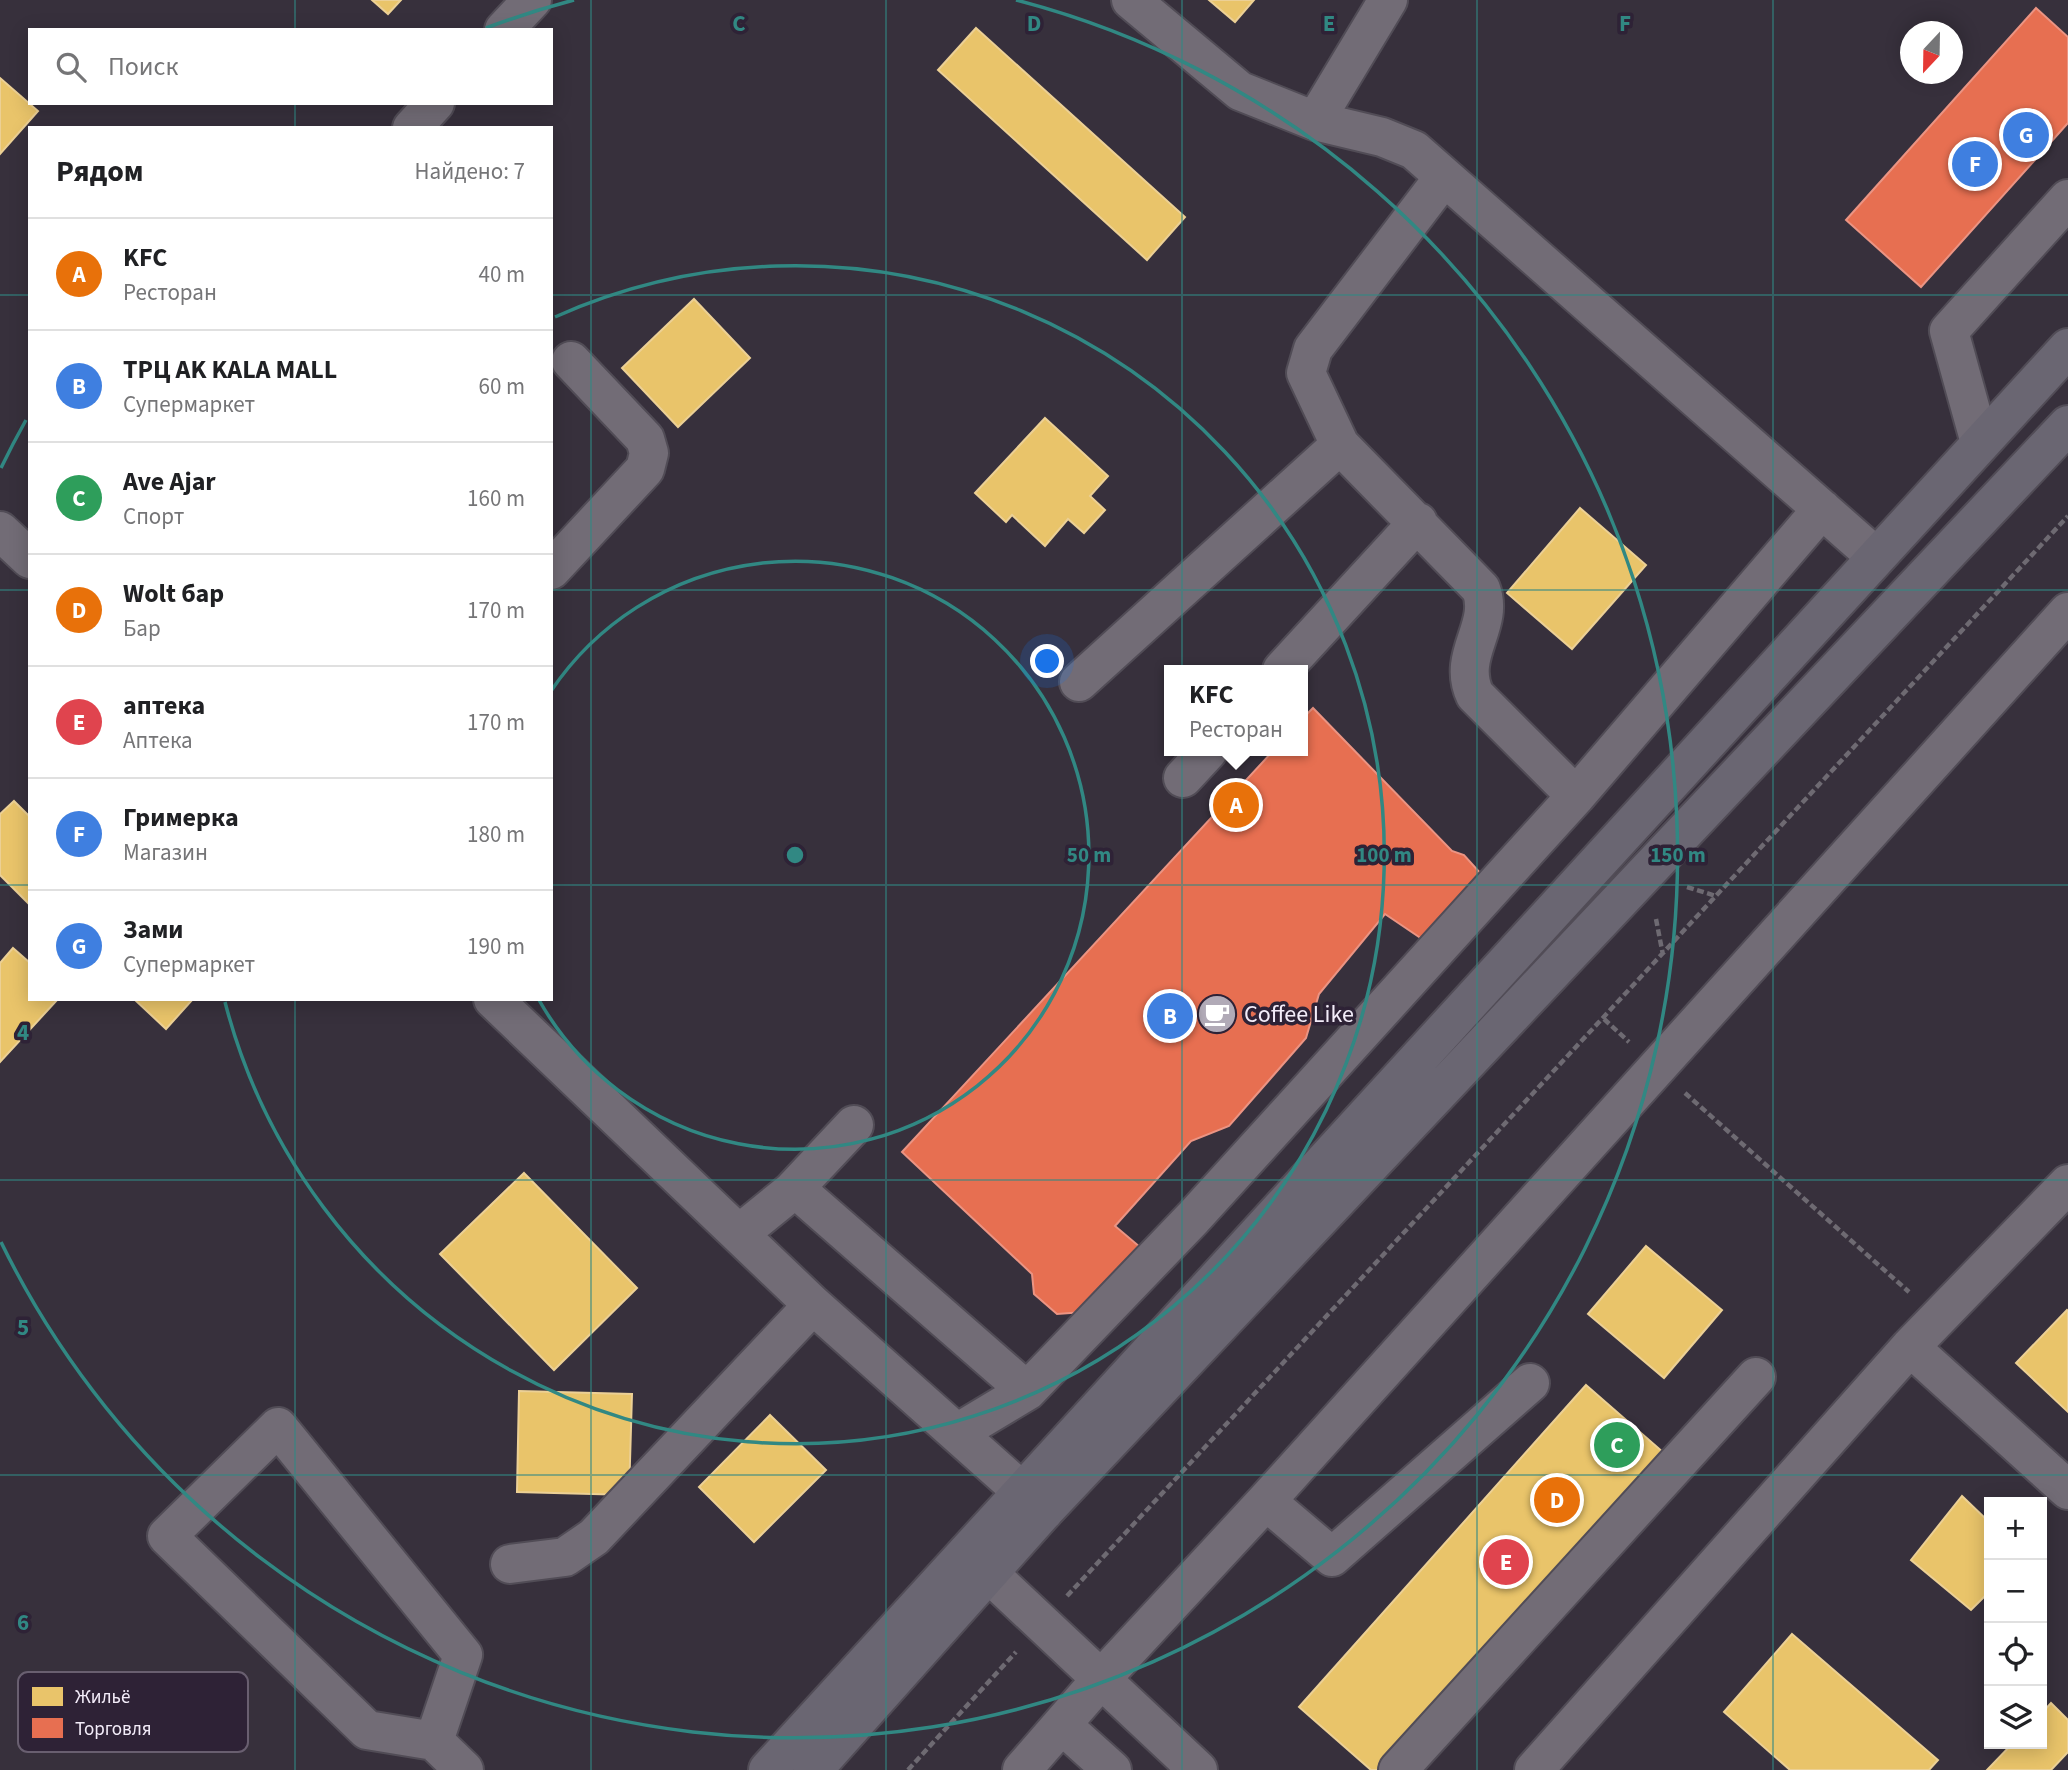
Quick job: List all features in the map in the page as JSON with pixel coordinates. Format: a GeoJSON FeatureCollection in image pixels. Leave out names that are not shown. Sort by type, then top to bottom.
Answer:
{"type":"FeatureCollection","features":[{"type":"Feature","properties":{"kind":"main road"},"geometry":{"type":"LineString","coordinates":[[813,1770],[978,1564],[1033,1501],[1875,556],[2068,348]]}},
{"type":"Feature","properties":{"kind":"main road"},"geometry":{"type":"LineString","coordinates":[[1033,1501],[2068,425]]}},
{"type":"Feature","properties":{"kind":"main road"},"geometry":{"type":"LineString","coordinates":[[768,1770],[978,1564]]}},
{"type":"Feature","properties":{"kind":"street"},"geometry":{"type":"LineString","coordinates":[[506,28],[532,0]]}},
{"type":"Feature","properties":{"kind":"street"},"geometry":{"type":"LineString","coordinates":[[1131,0],[1240,91],[1315,121],[1382,137],[1414,150],[1875,556]]}},
{"type":"Feature","properties":{"kind":"street"},"geometry":{"type":"LineString","coordinates":[[1315,121],[1388,0]]}},
{"type":"Feature","properties":{"kind":"street"},"geometry":{"type":"LineString","coordinates":[[414,126],[433,105]]}},
{"type":"Feature","properties":{"kind":"street"},"geometry":{"type":"LineString","coordinates":[[1444,177],[1313,349],[1307,361],[1306,373],[1340,445],[1418,522],[1480,589],[1485,601],[1467,668],[1468,681],[1475,695],[1576,796]]}},
{"type":"Feature","properties":{"kind":"street"},"geometry":{"type":"LineString","coordinates":[[1980,443],[1949,331],[2068,199]]}},
{"type":"Feature","properties":{"kind":"street"},"geometry":{"type":"LineString","coordinates":[[553,568],[645,469],[649,453],[645,439],[572,362]]}},
{"type":"Feature","properties":{"kind":"street"},"geometry":{"type":"LineString","coordinates":[[1079,682],[1340,445]]}},
{"type":"Feature","properties":{"kind":"street"},"geometry":{"type":"LineString","coordinates":[[957,1433],[1027,1391],[1193,1218],[1576,796],[1822,509]]}},
{"type":"Feature","properties":{"kind":"street"},"geometry":{"type":"LineString","coordinates":[[1287,665],[1418,522]]}},
{"type":"Feature","properties":{"kind":"street"},"geometry":{"type":"LineString","coordinates":[[1022,1770],[1102,1678],[1266,1501],[2068,612]]}},
{"type":"Feature","properties":{"kind":"street"},"geometry":{"type":"LineString","coordinates":[[1183,779],[1204,756]]}},
{"type":"Feature","properties":{"kind":"street"},"geometry":{"type":"LineString","coordinates":[[495,1001],[813,1305],[1033,1501]]}},
{"type":"Feature","properties":{"kind":"street"},"geometry":{"type":"LineString","coordinates":[[739,1234],[792,1191],[855,1125]]}},
{"type":"Feature","properties":{"kind":"street"},"geometry":{"type":"LineString","coordinates":[[1534,1770],[1910,1347],[2068,1184]]}},
{"type":"Feature","properties":{"kind":"street"},"geometry":{"type":"LineString","coordinates":[[792,1191],[820,1208],[1027,1391]]}},
{"type":"Feature","properties":{"kind":"street"},"geometry":{"type":"LineString","coordinates":[[510,1564],[565,1557],[594,1537],[813,1305]]}},
{"type":"Feature","properties":{"kind":"street"},"geometry":{"type":"LineString","coordinates":[[1910,1347],[2068,1490]]}},
{"type":"Feature","properties":{"kind":"street"},"geometry":{"type":"LineString","coordinates":[[1398,1770],[1756,1377]]}},
{"type":"Feature","properties":{"kind":"street"},"geometry":{"type":"LineString","coordinates":[[1266,1501],[1332,1557],[1531,1383]]}},
{"type":"Feature","properties":{"kind":"street"},"geometry":{"type":"LineString","coordinates":[[434,1741],[463,1655],[278,1427],[167,1536],[367,1731],[434,1741],[464,1770]]}},
{"type":"Feature","properties":{"kind":"street"},"geometry":{"type":"LineString","coordinates":[[978,1564],[1198,1770]]}},
{"type":"Feature","properties":{"kind":"street"},"geometry":{"type":"LineString","coordinates":[[1062,1725],[1112,1770]]}},
{"type":"Feature","properties":{"kind":"path"},"geometry":{"type":"LineString","coordinates":[[908,1770],[2068,516]]}},
{"type":"Feature","properties":{"kind":"path"},"geometry":{"type":"LineString","coordinates":[[1604,1018],[1938,1318]]}},
{"type":"Feature","properties":{"kind":"building: Жильё"},"geometry":{"type":"Polygon","coordinates":[[[372,0],[401,0],[388,14],[372,0]]]}},
{"type":"Feature","properties":{"kind":"building: Жильё"},"geometry":{"type":"Polygon","coordinates":[[[1209,0],[1254,0],[1235,22],[1209,0]]]}},
{"type":"Feature","properties":{"kind":"building: Жильё"},"geometry":{"type":"Polygon","coordinates":[[[976,28],[1185,217],[1147,260],[938,70],[976,28]]]}},
{"type":"Feature","properties":{"kind":"building: Жильё"},"geometry":{"type":"Polygon","coordinates":[[[0,78],[38,111],[0,154],[0,78]]]}},
{"type":"Feature","properties":{"kind":"building: Жильё"},"geometry":{"type":"Polygon","coordinates":[[[694,299],[750,358],[678,427],[622,368],[694,299]]]}},
{"type":"Feature","properties":{"kind":"building: Жильё"},"geometry":{"type":"Polygon","coordinates":[[[1045,418],[1108,476],[1090,496],[1105,510],[1084,533],[1068,519],[1045,546],[1012,515],[1006,522],[975,493],[1045,418]]]}},
{"type":"Feature","properties":{"kind":"building: Жильё"},"geometry":{"type":"Polygon","coordinates":[[[1580,508],[1646,565],[1572,649],[1507,593],[1580,508]]]}},
{"type":"Feature","properties":{"kind":"building: Жильё"},"geometry":{"type":"Polygon","coordinates":[[[14,801],[28,815],[28,903],[0,875],[0,814],[14,801]]]}},
{"type":"Feature","properties":{"kind":"building: Жильё"},"geometry":{"type":"Polygon","coordinates":[[[13,948],[28,961],[28,1001],[56,1001],[0,1062],[0,963],[13,948]]]}},
{"type":"Feature","properties":{"kind":"building: Жильё"},"geometry":{"type":"Polygon","coordinates":[[[136,1001],[191,1001],[166,1029],[136,1001]]]}},
{"type":"Feature","properties":{"kind":"building: Жильё"},"geometry":{"type":"Polygon","coordinates":[[[524,1173],[637,1288],[554,1370],[440,1254],[524,1173]]]}},
{"type":"Feature","properties":{"kind":"building: Жильё"},"geometry":{"type":"Polygon","coordinates":[[[1646,1246],[1722,1310],[1664,1378],[1588,1314],[1646,1246]]]}},
{"type":"Feature","properties":{"kind":"building: Жильё"},"geometry":{"type":"Polygon","coordinates":[[[2068,1311],[2068,1412],[2016,1363],[2068,1311]]]}},
{"type":"Feature","properties":{"kind":"building: Жильё"},"geometry":{"type":"Polygon","coordinates":[[[1586,1385],[1664,1453],[1382,1770],[1371,1770],[1299,1707],[1586,1385]]]}},
{"type":"Feature","properties":{"kind":"building: Жильё"},"geometry":{"type":"Polygon","coordinates":[[[519,1391],[632,1394],[629,1495],[517,1492],[519,1391]]]}},
{"type":"Feature","properties":{"kind":"building: Жильё"},"geometry":{"type":"Polygon","coordinates":[[[770,1415],[826,1470],[754,1542],[699,1487],[770,1415]]]}},
{"type":"Feature","properties":{"kind":"building: Жильё"},"geometry":{"type":"Polygon","coordinates":[[[1962,1496],[1984,1517],[1984,1597],[1971,1610],[1911,1560],[1962,1496]]]}},
{"type":"Feature","properties":{"kind":"building: Жильё"},"geometry":{"type":"Polygon","coordinates":[[[1792,1634],[1938,1760],[1929,1770],[1790,1770],[1724,1712],[1792,1634]]]}},
{"type":"Feature","properties":{"kind":"building: Жильё"},"geometry":{"type":"Polygon","coordinates":[[[2051,1703],[2068,1720],[2068,1752],[2051,1770],[1987,1770],[2007,1749],[2047,1749],[2047,1707],[2051,1703]]]}},
{"type":"Feature","properties":{"kind":"building: Торговля"},"geometry":{"type":"Polygon","coordinates":[[[2036,8],[2068,37],[2068,123],[1921,287],[1846,220],[2036,8]]]}},
{"type":"Feature","properties":{"kind":"building: Торговля"},"geometry":{"type":"Polygon","coordinates":[[[1313,708],[1452,851],[1464,855],[1482,875],[1422,939],[1385,914],[1319,994],[1306,1038],[1229,1126],[1191,1141],[1115,1226],[1140,1247],[1084,1312],[1057,1314],[1034,1294],[1032,1274],[902,1152],[1268,756],[1308,756],[1308,713],[1313,708]]]}},
{"type":"Feature","properties":{"kind":"place","name":"Зами"},"geometry":{"type":"Point","coordinates":[2026,135]}},
{"type":"Feature","properties":{"kind":"place","name":"Гримерка"},"geometry":{"type":"Point","coordinates":[1975,164]}},
{"type":"Feature","properties":{"kind":"place","name":"KFC"},"geometry":{"type":"Point","coordinates":[1236,805]}},
{"type":"Feature","properties":{"kind":"place","name":"Coffee Like"},"geometry":{"type":"Point","coordinates":[1217,1014]}},
{"type":"Feature","properties":{"kind":"place","name":"ТРЦ AK KALA MALL"},"geometry":{"type":"Point","coordinates":[1170,1016]}},
{"type":"Feature","properties":{"kind":"place","name":"Ave Ajar"},"geometry":{"type":"Point","coordinates":[1617,1445]}},
{"type":"Feature","properties":{"kind":"place","name":"Wolt бар"},"geometry":{"type":"Point","coordinates":[1557,1500]}},
{"type":"Feature","properties":{"kind":"place","name":"аптека"},"geometry":{"type":"Point","coordinates":[1506,1562]}}]}
